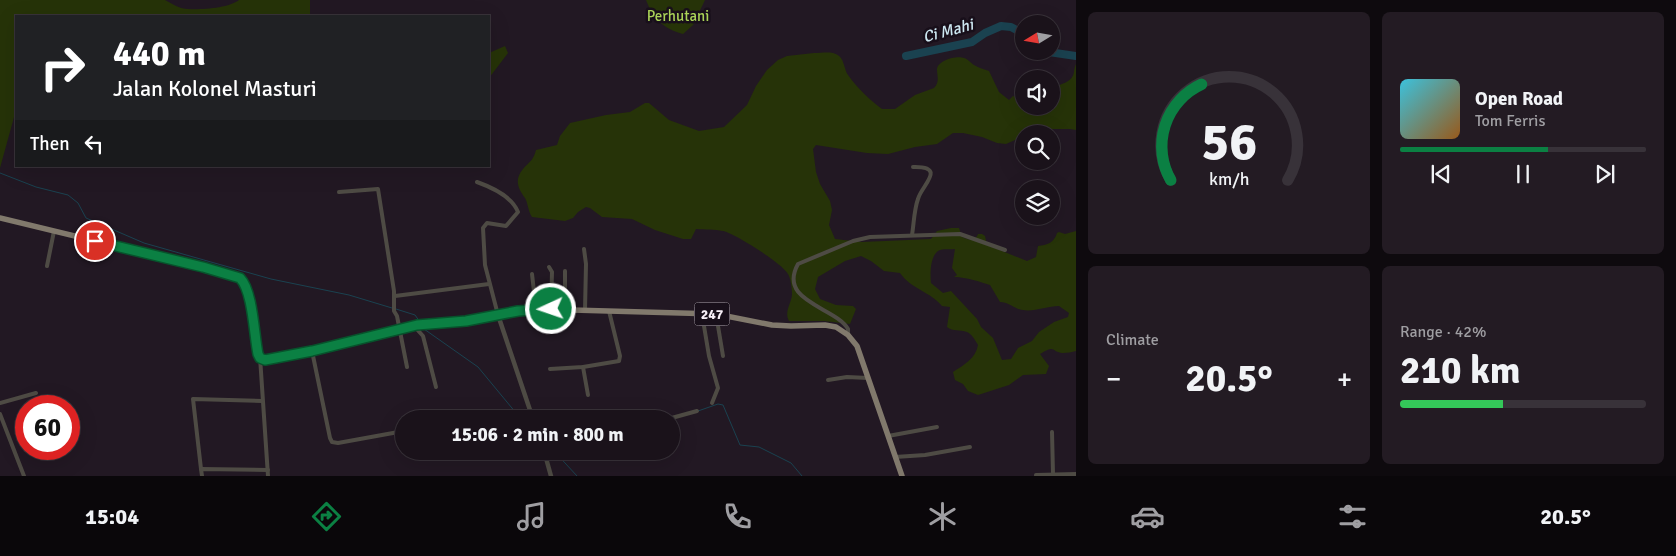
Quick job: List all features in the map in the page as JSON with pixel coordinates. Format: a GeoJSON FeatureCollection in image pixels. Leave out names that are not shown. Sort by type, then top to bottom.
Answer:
{"type":"FeatureCollection","features":[{"type":"Feature","properties":{"kind":"main road"},"geometry":{"type":"LineString","coordinates":[[0,218],[203,267],[240,278],[244,282],[251,306],[260,358]]}},
{"type":"Feature","properties":{"kind":"main road","name":"247"},"geometry":{"type":"LineString","coordinates":[[260,358],[265,360],[312,351],[418,325],[466,321],[551,309],[716,314],[772,325],[825,325],[836,327],[848,335]]}},
{"type":"Feature","properties":{"kind":"main road"},"geometry":{"type":"LineString","coordinates":[[848,335],[857,346],[902,476]]}},
{"type":"Feature","properties":{"kind":"street"},"geometry":{"type":"LineString","coordinates":[[912,235],[918,198],[931,176],[925,168],[913,167]]}},
{"type":"Feature","properties":{"kind":"street"},"geometry":{"type":"LineString","coordinates":[[477,182],[492,187],[501,193],[518,212],[506,226],[486,223],[483,225],[484,255],[489,284],[498,315],[530,410]]}},
{"type":"Feature","properties":{"kind":"street"},"geometry":{"type":"LineString","coordinates":[[339,192],[377,188],[406,368]]}},
{"type":"Feature","properties":{"kind":"street"},"geometry":{"type":"LineString","coordinates":[[47,266],[54,231]]}},
{"type":"Feature","properties":{"kind":"street"},"geometry":{"type":"LineString","coordinates":[[848,335],[848,329],[843,322],[808,301],[800,293],[794,280],[795,269],[798,264],[861,238],[960,234],[1004,250]]}},
{"type":"Feature","properties":{"kind":"street"},"geometry":{"type":"LineString","coordinates":[[584,249],[586,264],[585,310]]}},
{"type":"Feature","properties":{"kind":"street"},"geometry":{"type":"LineString","coordinates":[[549,266],[552,272],[551,309]]}},
{"type":"Feature","properties":{"kind":"street"},"geometry":{"type":"LineString","coordinates":[[564,309],[565,271]]}},
{"type":"Feature","properties":{"kind":"street"},"geometry":{"type":"LineString","coordinates":[[532,274],[536,310]]}},
{"type":"Feature","properties":{"kind":"street"},"geometry":{"type":"LineString","coordinates":[[395,296],[489,284]]}},
{"type":"Feature","properties":{"kind":"street"},"geometry":{"type":"LineString","coordinates":[[550,369],[584,367],[620,361],[609,311]]}},
{"type":"Feature","properties":{"kind":"street"},"geometry":{"type":"LineString","coordinates":[[702,314],[709,356],[718,388],[712,403]]}},
{"type":"Feature","properties":{"kind":"street"},"geometry":{"type":"LineString","coordinates":[[716,314],[723,356]]}},
{"type":"Feature","properties":{"kind":"street"},"geometry":{"type":"LineString","coordinates":[[418,325],[423,336],[436,387]]}},
{"type":"Feature","properties":{"kind":"street"},"geometry":{"type":"LineString","coordinates":[[312,351],[332,442],[338,443],[395,433]]}},
{"type":"Feature","properties":{"kind":"street"},"geometry":{"type":"LineString","coordinates":[[260,358],[268,476]]}},
{"type":"Feature","properties":{"kind":"street"},"geometry":{"type":"LineString","coordinates":[[584,367],[588,395]]}},
{"type":"Feature","properties":{"kind":"street"},"geometry":{"type":"LineString","coordinates":[[828,380],[847,377],[868,378]]}},
{"type":"Feature","properties":{"kind":"street"},"geometry":{"type":"LineString","coordinates":[[0,403],[36,394]]}},
{"type":"Feature","properties":{"kind":"street"},"geometry":{"type":"LineString","coordinates":[[202,476],[193,400],[262,401]]}},
{"type":"Feature","properties":{"kind":"street"},"geometry":{"type":"LineString","coordinates":[[680,416],[697,411]]}},
{"type":"Feature","properties":{"kind":"street"},"geometry":{"type":"LineString","coordinates":[[0,414],[24,476]]}},
{"type":"Feature","properties":{"kind":"street"},"geometry":{"type":"LineString","coordinates":[[888,436],[937,427]]}},
{"type":"Feature","properties":{"kind":"street"},"geometry":{"type":"LineString","coordinates":[[1052,432],[1053,474]]}},
{"type":"Feature","properties":{"kind":"street"},"geometry":{"type":"LineString","coordinates":[[895,457],[925,455],[970,447]]}},
{"type":"Feature","properties":{"kind":"street"},"geometry":{"type":"LineString","coordinates":[[547,460],[551,476]]}},
{"type":"Feature","properties":{"kind":"street"},"geometry":{"type":"LineString","coordinates":[[202,469],[268,470]]}},
{"type":"Feature","properties":{"kind":"street"},"geometry":{"type":"LineString","coordinates":[[1036,475],[1076,474]]}},
{"type":"Feature","properties":{"kind":"green space"},"geometry":{"type":"Polygon","coordinates":[[[0,0],[165,0],[185,9],[207,9],[222,7],[239,0],[310,0],[310,15],[15,15],[15,114],[0,168],[0,0]]]}},
{"type":"Feature","properties":{"kind":"green space","name":"Perhutani"},"geometry":{"type":"Polygon","coordinates":[[[646,0],[705,0],[693,25],[683,34],[664,26],[652,12],[646,0]]]}},
{"type":"Feature","properties":{"kind":"green space"},"geometry":{"type":"Polygon","coordinates":[[[505,46],[508,53],[490,77],[490,53],[505,46]]]}},
{"type":"Feature","properties":{"kind":"green space"},"geometry":{"type":"Polygon","coordinates":[[[814,53],[837,54],[842,59],[848,75],[855,85],[868,98],[882,109],[895,109],[915,95],[936,86],[938,81],[937,69],[941,63],[948,59],[961,57],[989,71],[999,92],[1009,100],[1015,96],[1015,115],[1060,115],[1060,85],[1072,78],[1076,64],[1076,130],[1060,129],[1060,125],[1015,125],[1015,140],[1006,144],[963,133],[953,133],[937,144],[888,154],[867,153],[816,145],[813,149],[816,172],[820,184],[830,201],[832,210],[829,225],[835,239],[862,242],[931,239],[937,231],[959,228],[962,237],[971,240],[978,234],[982,234],[985,236],[987,245],[1027,261],[1036,257],[1038,246],[1050,243],[1057,233],[1065,234],[1076,231],[1076,351],[1063,353],[1051,349],[1045,351],[1040,354],[1049,366],[1046,374],[1023,375],[1009,385],[978,395],[968,391],[963,384],[955,380],[953,372],[975,354],[978,345],[969,333],[947,327],[950,307],[942,306],[910,283],[900,273],[884,271],[861,256],[845,261],[818,277],[815,289],[820,299],[836,305],[853,306],[856,309],[850,324],[824,321],[789,321],[787,311],[792,290],[790,278],[786,271],[759,250],[729,233],[720,230],[696,229],[691,239],[683,239],[655,230],[632,219],[602,217],[586,207],[573,218],[565,221],[532,217],[519,187],[520,173],[532,159],[536,150],[557,145],[560,136],[570,123],[630,112],[645,103],[649,103],[669,120],[699,131],[724,127],[747,105],[756,86],[767,70],[778,60],[787,56],[814,53]],[[955,249],[938,251],[932,261],[931,283],[943,293],[951,291],[977,319],[981,327],[993,338],[1002,360],[1011,359],[1018,348],[1032,341],[1039,332],[1054,322],[1068,317],[1069,313],[1059,306],[1027,310],[1000,302],[990,285],[966,278],[954,277],[957,275],[952,268],[955,249]]]}},
{"type":"Feature","properties":{"kind":"waterway","name":"Ci Mahi"},"geometry":{"type":"LineString","coordinates":[[906,56],[972,42],[985,33],[1001,26],[1015,29]]}},
{"type":"Feature","properties":{"kind":"waterway","name":"Ci Mahi"},"geometry":{"type":"LineString","coordinates":[[1060,54],[1076,56]]}},
{"type":"Feature","properties":{"kind":"waterway"},"geometry":{"type":"LineString","coordinates":[[0,173],[36,187],[68,195],[78,203],[86,218],[144,243],[271,279],[349,295],[392,308]]}},
{"type":"Feature","properties":{"kind":"waterway"},"geometry":{"type":"LineString","coordinates":[[396,309],[415,315],[420,322]]}},
{"type":"Feature","properties":{"kind":"waterway"},"geometry":{"type":"LineString","coordinates":[[422,326],[478,367],[514,410]]}},
{"type":"Feature","properties":{"kind":"waterway"},"geometry":{"type":"LineString","coordinates":[[698,411],[718,404],[723,405],[740,445],[759,447],[791,463],[802,476]]}},
{"type":"Feature","properties":{"kind":"waterway"},"geometry":{"type":"LineString","coordinates":[[562,460],[577,476]]}},
{"type":"Feature","properties":{"kind":"route"},"geometry":{"type":"LineString","coordinates":[[95,241],[203,267],[240,278],[244,282],[251,306],[258,354],[260,358],[265,360],[312,351],[422,324],[466,321],[518,311],[551,309]]}}]}
